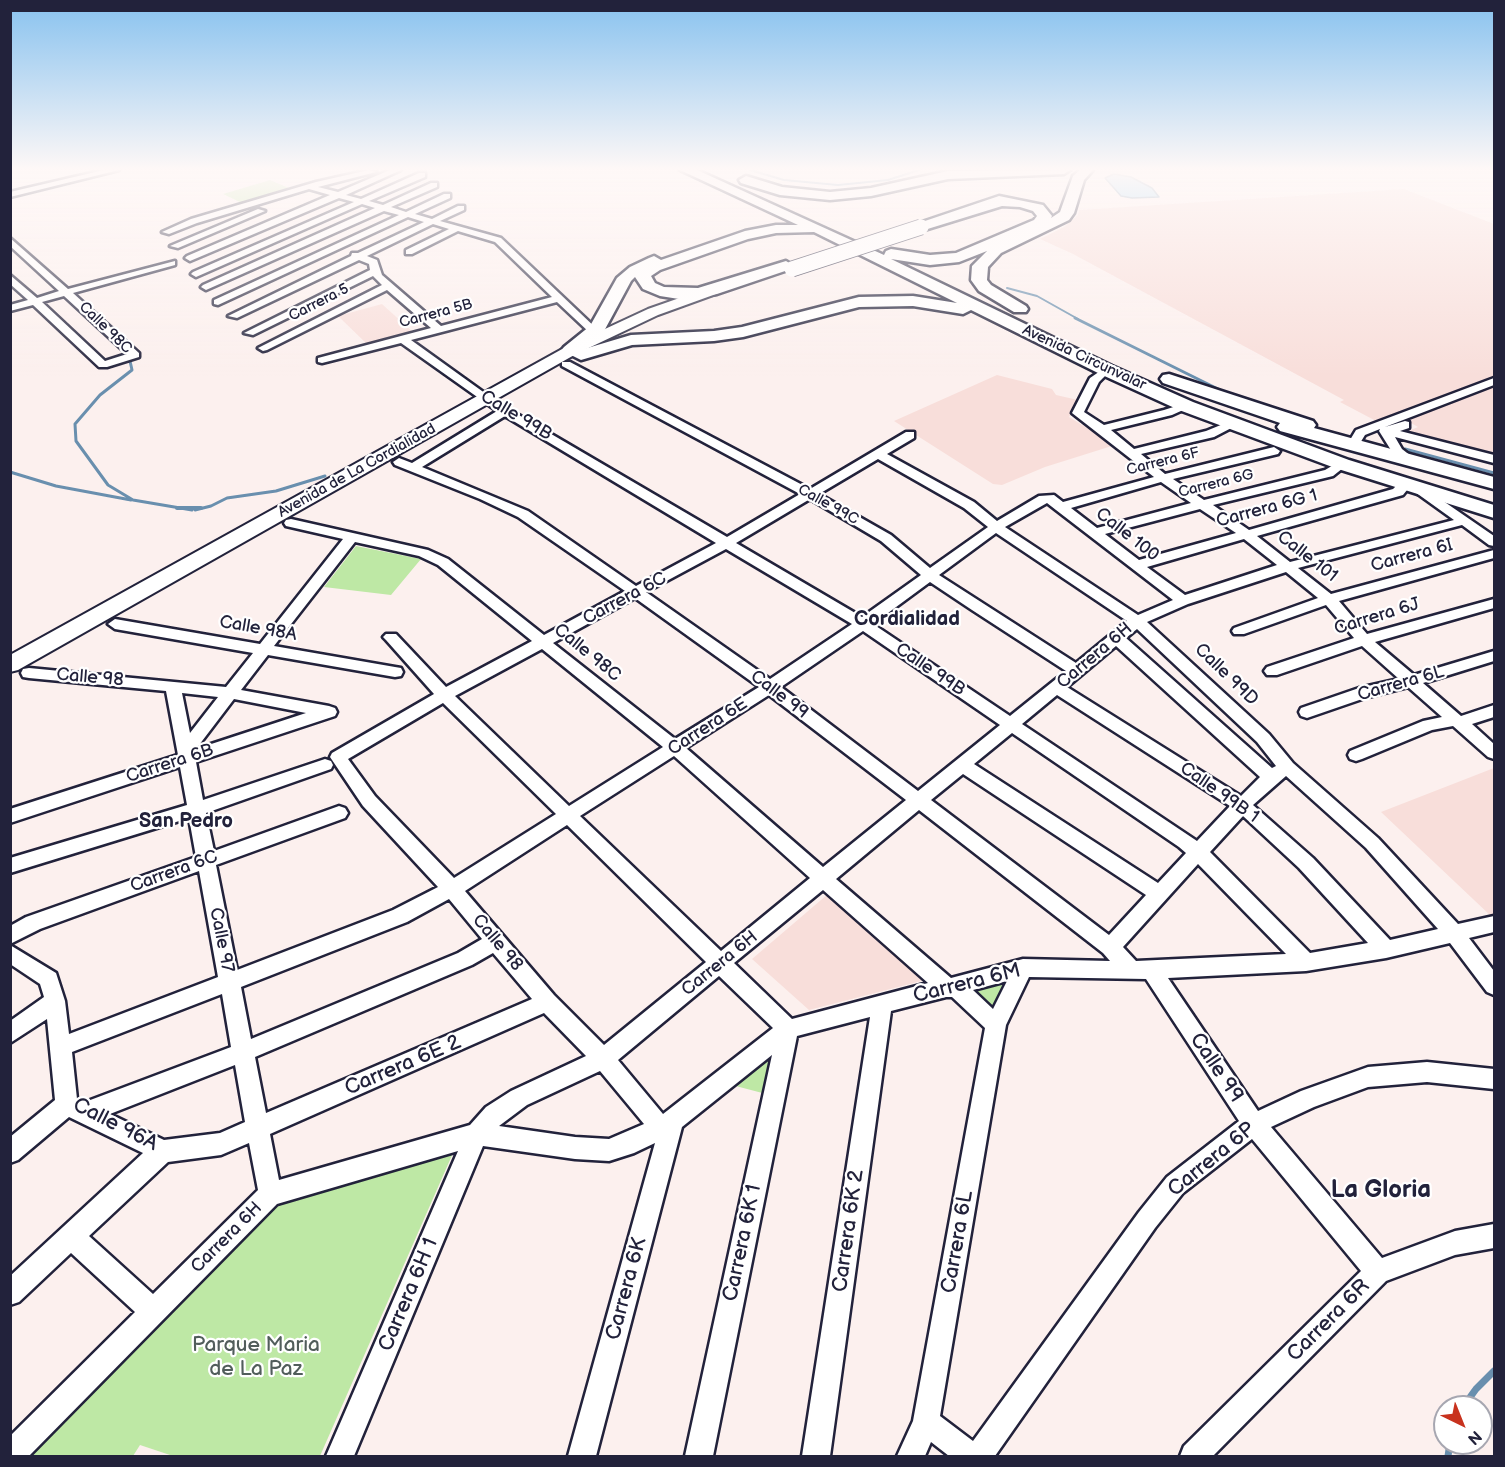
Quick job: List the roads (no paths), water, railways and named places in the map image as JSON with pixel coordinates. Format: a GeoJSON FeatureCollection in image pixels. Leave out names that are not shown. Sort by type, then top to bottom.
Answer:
{"type":"FeatureCollection","features":[{"type":"Feature","properties":{"kind":"highway"},"geometry":{"type":"LineString","coordinates":[[572,356],[603,320],[621,284],[632,272],[715,238]]}},
{"type":"Feature","properties":{"kind":"highway"},"geometry":{"type":"LineString","coordinates":[[736,238],[659,265],[643,276],[644,282],[664,292],[707,295],[877,238]]}},
{"type":"Feature","properties":{"kind":"highway","name":"Avenida Circunvalar"},"geometry":{"type":"LineString","coordinates":[[854,238],[872,251],[995,311],[1106,370],[1186,405],[1342,464],[1494,512]]}},
{"type":"Feature","properties":{"kind":"highway"},"geometry":{"type":"LineString","coordinates":[[872,251],[916,260],[954,258],[1003,238]]}},
{"type":"Feature","properties":{"kind":"highway"},"geometry":{"type":"LineString","coordinates":[[1020,238],[993,252],[979,269],[979,280],[985,288],[1051,327]]}},
{"type":"Feature","properties":{"kind":"highway"},"geometry":{"type":"LineString","coordinates":[[707,295],[695,306],[700,317],[726,326],[749,325],[855,294],[878,282],[883,273],[872,251]]}},
{"type":"Feature","properties":{"kind":"highway"},"geometry":{"type":"LineString","coordinates":[[572,356],[631,340],[738,333],[859,302],[920,302],[995,311],[1051,327]]}},
{"type":"Feature","properties":{"kind":"highway","name":"Avenida Circunvalar"},"geometry":{"type":"LineString","coordinates":[[995,311],[1051,327],[1117,364],[1196,396],[1289,428],[1494,483]]}},
{"type":"Feature","properties":{"kind":"highway"},"geometry":{"type":"LineString","coordinates":[[1155,373],[1215,396],[1329,432],[1352,445]]}},
{"type":"Feature","properties":{"kind":"main road","name":"Avenida de La Cordialidad"},"geometry":{"type":"LineString","coordinates":[[20,669],[116,624],[291,524],[406,464],[572,356],[640,323],[707,295]]}},
{"type":"Feature","properties":{"kind":"main road","name":"Avenida de La Cordialidad"},"geometry":{"type":"LineString","coordinates":[[10,684],[20,669],[495,405]]}},
{"type":"Feature","properties":{"kind":"street"},"geometry":{"type":"LineString","coordinates":[[175,246],[194,238]]}},
{"type":"Feature","properties":{"kind":"street"},"geometry":{"type":"LineString","coordinates":[[190,258],[234,238]]}},
{"type":"Feature","properties":{"kind":"street"},"geometry":{"type":"LineString","coordinates":[[260,238],[269,241]]}},
{"type":"Feature","properties":{"kind":"street"},"geometry":{"type":"LineString","coordinates":[[196,274],[276,238]]}},
{"type":"Feature","properties":{"kind":"street"},"geometry":{"type":"LineString","coordinates":[[299,238],[374,262],[375,271],[438,329]]}},
{"type":"Feature","properties":{"kind":"street"},"geometry":{"type":"LineString","coordinates":[[206,287],[315,238]]}},
{"type":"Feature","properties":{"kind":"street"},"geometry":{"type":"LineString","coordinates":[[218,302],[355,238]]}},
{"type":"Feature","properties":{"kind":"street"},"geometry":{"type":"LineString","coordinates":[[233,316],[395,238]]}},
{"type":"Feature","properties":{"kind":"street"},"geometry":{"type":"LineString","coordinates":[[409,252],[437,238]]}},
{"type":"Feature","properties":{"kind":"street"},"geometry":{"type":"LineString","coordinates":[[491,238],[502,242],[594,331]]}},
{"type":"Feature","properties":{"kind":"street","name":"Calle 98C"},"geometry":{"type":"LineString","coordinates":[[10,242],[69,292],[135,355],[103,365],[10,278]]}},
{"type":"Feature","properties":{"kind":"street"},"geometry":{"type":"LineString","coordinates":[[10,308],[172,263]]}},
{"type":"Feature","properties":{"kind":"street"},"geometry":{"type":"LineString","coordinates":[[249,333],[375,271]]}},
{"type":"Feature","properties":{"kind":"street","name":"Carrera 5"},"geometry":{"type":"LineString","coordinates":[[263,348],[389,285]]}},
{"type":"Feature","properties":{"kind":"street"},"geometry":{"type":"LineString","coordinates":[[285,292],[338,311]]}},
{"type":"Feature","properties":{"kind":"street","name":"Carrera 5B"},"geometry":{"type":"LineString","coordinates":[[322,360],[558,298]]}},
{"type":"Feature","properties":{"kind":"street","name":"Calle 99B"},"geometry":{"type":"LineString","coordinates":[[403,339],[495,405],[864,624],[1199,853],[1306,962]]}},
{"type":"Feature","properties":{"kind":"street","name":"Calle 99C"},"geometry":{"type":"LineString","coordinates":[[572,356],[886,538],[930,575],[1076,670]]}},
{"type":"Feature","properties":{"kind":"street","name":"Calle 101"},"geometry":{"type":"LineString","coordinates":[[1106,370],[1094,380],[1078,413],[1102,429],[1163,478],[1245,533],[1329,599],[1364,640],[1494,753]]}},
{"type":"Feature","properties":{"kind":"street"},"geometry":{"type":"LineString","coordinates":[[1352,445],[1360,433],[1373,427],[1494,381]]}},
{"type":"Feature","properties":{"kind":"street"},"geometry":{"type":"LineString","coordinates":[[1388,432],[1494,388]]}},
{"type":"Feature","properties":{"kind":"street"},"geometry":{"type":"LineString","coordinates":[[1102,429],[1168,413],[1186,405]]}},
{"type":"Feature","properties":{"kind":"street"},"geometry":{"type":"LineString","coordinates":[[1132,453],[1210,434],[1233,424]]}},
{"type":"Feature","properties":{"kind":"street"},"geometry":{"type":"LineString","coordinates":[[1373,427],[1494,459]]}},
{"type":"Feature","properties":{"kind":"street"},"geometry":{"type":"LineString","coordinates":[[1388,432],[1398,452],[1410,460]]}},
{"type":"Feature","properties":{"kind":"street","name":"Carrera 6C"},"geometry":{"type":"LineString","coordinates":[[331,761],[444,695],[728,542],[910,435]]}},
{"type":"Feature","properties":{"kind":"street","name":"Carrera 6F"},"geometry":{"type":"LineString","coordinates":[[1055,502],[1274,451]]}},
{"type":"Feature","properties":{"kind":"street","name":"Calle 99D"},"geometry":{"type":"LineString","coordinates":[[879,454],[969,505],[996,527],[1137,621],[1179,657],[1256,731],[1279,772],[1372,843],[1455,934],[1494,986]]}},
{"type":"Feature","properties":{"kind":"street","name":"Calle 99"},"geometry":{"type":"LineString","coordinates":[[406,464],[523,514],[770,687],[1142,970],[1254,1124],[1378,1272]]}},
{"type":"Feature","properties":{"kind":"street","name":"Carrera 6G"},"geometry":{"type":"LineString","coordinates":[[1095,533],[1329,473],[1342,464]]}},
{"type":"Feature","properties":{"kind":"street"},"geometry":{"type":"LineString","coordinates":[[1413,487],[1494,542]]}},
{"type":"Feature","properties":{"kind":"street","name":"Carrera 6G 1"},"geometry":{"type":"LineString","coordinates":[[1137,565],[1413,487]]}},
{"type":"Feature","properties":{"kind":"street","name":"Carrera 6E"},"geometry":{"type":"LineString","coordinates":[[60,1047],[400,916],[452,889],[770,687],[864,624],[996,527],[1055,502]]}},
{"type":"Feature","properties":{"kind":"street","name":"Calle 100"},"geometry":{"type":"LineString","coordinates":[[1055,502],[1183,601]]}},
{"type":"Feature","properties":{"kind":"street","name":"Carrera 6H"},"geometry":{"type":"LineString","coordinates":[[10,1456],[270,1194],[477,1134],[494,1115],[519,1098],[603,1059],[1137,621],[1183,601],[1286,567],[1464,520]]}},
{"type":"Feature","properties":{"kind":"street","name":"Calle 98C"},"geometry":{"type":"LineString","coordinates":[[291,524],[423,553],[443,562],[675,748],[825,879]]}},
{"type":"Feature","properties":{"kind":"street"},"geometry":{"type":"LineString","coordinates":[[187,754],[230,693],[351,537]]}},
{"type":"Feature","properties":{"kind":"street","name":"Carrera 6I"},"geometry":{"type":"LineString","coordinates":[[1239,631],[1329,599],[1494,554]]}},
{"type":"Feature","properties":{"kind":"street","name":"Carrera 6J"},"geometry":{"type":"LineString","coordinates":[[1272,671],[1364,640],[1494,603]]}},
{"type":"Feature","properties":{"kind":"street","name":"Calle 98A"},"geometry":{"type":"LineString","coordinates":[[116,624],[395,672]]}},
{"type":"Feature","properties":{"kind":"street"},"geometry":{"type":"LineString","coordinates":[[391,637],[444,695],[788,1029]]}},
{"type":"Feature","properties":{"kind":"street"},"geometry":{"type":"LineString","coordinates":[[1110,947],[1242,805],[1279,772],[1116,638]]}},
{"type":"Feature","properties":{"kind":"street","name":"Carrera 6L"},"geometry":{"type":"LineString","coordinates":[[1307,712],[1365,692],[1412,681],[1494,656]]}},
{"type":"Feature","properties":{"kind":"street","name":"Calle 98"},"geometry":{"type":"LineString","coordinates":[[20,669],[230,693],[329,712]]}},
{"type":"Feature","properties":{"kind":"street","name":"Calle 97"},"geometry":{"type":"LineString","coordinates":[[173,686],[270,1194]]}},
{"type":"Feature","properties":{"kind":"street","name":"Calle 99B 1"},"geometry":{"type":"LineString","coordinates":[[1057,688],[1242,805],[1306,863],[1386,949]]}},
{"type":"Feature","properties":{"kind":"street"},"geometry":{"type":"LineString","coordinates":[[1356,755],[1429,725],[1445,721],[1461,722],[1494,711]]}},
{"type":"Feature","properties":{"kind":"street","name":"Carrera 6B"},"geometry":{"type":"LineString","coordinates":[[10,816],[187,754],[329,712]]}},
{"type":"Feature","properties":{"kind":"street"},"geometry":{"type":"LineString","coordinates":[[10,866],[197,809],[331,761]]}},
{"type":"Feature","properties":{"kind":"street","name":"Calle 98"},"geometry":{"type":"LineString","coordinates":[[331,761],[452,889],[547,1002],[666,1124]]}},
{"type":"Feature","properties":{"kind":"street"},"geometry":{"type":"LineString","coordinates":[[961,764],[1160,894]]}},
{"type":"Feature","properties":{"kind":"street","name":"Carrera 6C"},"geometry":{"type":"LineString","coordinates":[[10,936],[33,923],[339,813]]}},
{"type":"Feature","properties":{"kind":"street"},"geometry":{"type":"LineString","coordinates":[[825,879],[996,1025]]}},
{"type":"Feature","properties":{"kind":"street","name":"Carrera 6M"},"geometry":{"type":"LineString","coordinates":[[477,1134],[575,1148],[609,1150],[634,1142],[666,1124],[788,1029],[1023,968],[1142,970],[1306,962],[1386,949],[1494,924]]}},
{"type":"Feature","properties":{"kind":"street"},"geometry":{"type":"LineString","coordinates":[[10,1152],[76,1109],[243,1052],[465,959],[496,941]]}},
{"type":"Feature","properties":{"kind":"street","name":"Calle 96A"},"geometry":{"type":"LineString","coordinates":[[10,953],[49,979],[55,1001],[60,1047],[76,1109],[163,1151],[221,1144],[258,1129]]}},
{"type":"Feature","properties":{"kind":"street","name":"Carrera 6L"},"geometry":{"type":"LineString","coordinates":[[911,1456],[926,1422],[996,1025],[1023,968]]}},
{"type":"Feature","properties":{"kind":"street"},"geometry":{"type":"LineString","coordinates":[[10,1035],[55,1001]]}},
{"type":"Feature","properties":{"kind":"street","name":"Carrera 6E 2"},"geometry":{"type":"LineString","coordinates":[[258,1129],[547,1002]]}},
{"type":"Feature","properties":{"kind":"street","name":"Carrera 6K 2"},"geometry":{"type":"LineString","coordinates":[[816,1456],[882,1005]]}},
{"type":"Feature","properties":{"kind":"street","name":"Carrera 6K 1"},"geometry":{"type":"LineString","coordinates":[[699,1456],[788,1029]]}},
{"type":"Feature","properties":{"kind":"street","name":"Carrera 6P"},"geometry":{"type":"LineString","coordinates":[[980,1456],[1146,1220],[1174,1185],[1254,1124],[1309,1098],[1368,1077],[1428,1072],[1494,1079]]}},
{"type":"Feature","properties":{"kind":"street","name":"Carrera 6K"},"geometry":{"type":"LineString","coordinates":[[582,1456],[666,1124]]}},
{"type":"Feature","properties":{"kind":"street","name":"Carrera 6H 1"},"geometry":{"type":"LineString","coordinates":[[340,1456],[477,1134]]}},
{"type":"Feature","properties":{"kind":"street"},"geometry":{"type":"LineString","coordinates":[[10,1293],[163,1151]]}},
{"type":"Feature","properties":{"kind":"street","name":"Carrera 6R"},"geometry":{"type":"LineString","coordinates":[[1194,1456],[1378,1272],[1455,1243],[1494,1236]]}},
{"type":"Feature","properties":{"kind":"street"},"geometry":{"type":"LineString","coordinates":[[72,1237],[153,1312]]}},
{"type":"Feature","properties":{"kind":"street"},"geometry":{"type":"LineString","coordinates":[[926,1422],[971,1456]]}},
{"type":"Feature","properties":{"kind":"waterway"},"geometry":{"type":"LineString","coordinates":[[1007,288],[1037,296],[1078,319]]}},
{"type":"Feature","properties":{"kind":"waterway"},"geometry":{"type":"LineString","coordinates":[[1075,318],[1228,394]]}},
{"type":"Feature","properties":{"kind":"waterway"},"geometry":{"type":"LineString","coordinates":[[133,356],[130,361],[132,370],[100,395],[75,424],[76,441],[108,485],[133,500],[180,508]]}},
{"type":"Feature","properties":{"kind":"waterway"},"geometry":{"type":"LineString","coordinates":[[1405,449],[1494,473]]}},
{"type":"Feature","properties":{"kind":"waterway"},"geometry":{"type":"LineString","coordinates":[[10,472],[56,486],[131,500]]}},
{"type":"Feature","properties":{"kind":"waterway"},"geometry":{"type":"LineString","coordinates":[[195,510],[211,506],[227,498],[276,491],[325,476]]}},
{"type":"Feature","properties":{"kind":"waterway"},"geometry":{"type":"LineString","coordinates":[[180,508],[201,508]]}},
{"type":"Feature","properties":{"kind":"waterway"},"geometry":{"type":"LineString","coordinates":[[180,508],[192,510]]}},
{"type":"Feature","properties":{"kind":"waterway"},"geometry":{"type":"LineString","coordinates":[[1472,1395],[1494,1371]]}},
{"type":"Feature","properties":{"kind":"district","name":"Cordialidad"},"geometry":{"type":"Point","coordinates":[907,620]}},
{"type":"Feature","properties":{"kind":"district","name":"San Pedro"},"geometry":{"type":"Point","coordinates":[186,822]}},
{"type":"Feature","properties":{"kind":"district","name":"La Gloria"},"geometry":{"type":"Point","coordinates":[1381,1191]}},
{"type":"Feature","properties":{"kind":"park label","name":"Parque Maria de La Paz"},"geometry":{"type":"Point","coordinates":[256,1358]}}]}
